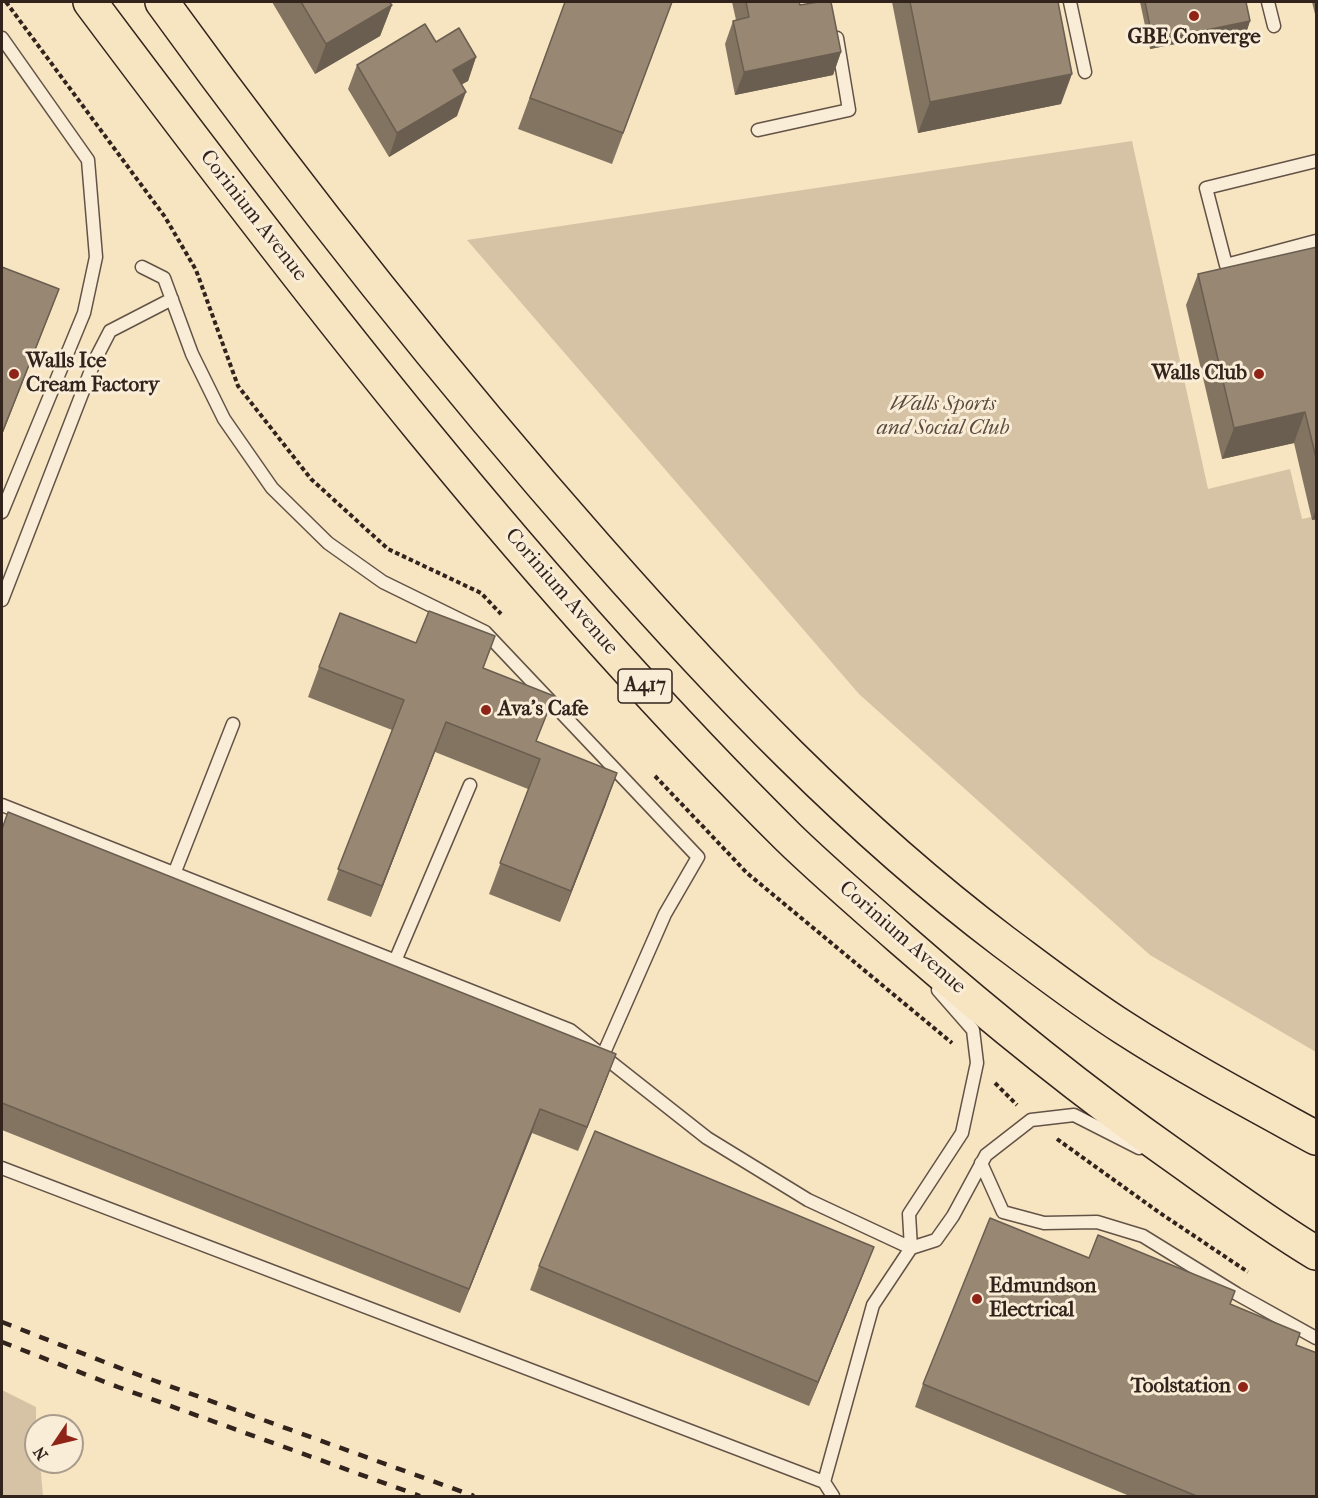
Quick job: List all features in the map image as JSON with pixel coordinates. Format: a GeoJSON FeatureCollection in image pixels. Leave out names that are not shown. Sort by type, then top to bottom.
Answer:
{"type":"FeatureCollection","features":[{"type":"Feature","properties":{"kind":"highway","name":"Corinium Avenue"},"geometry":{"type":"LineString","coordinates":[[90,2],[272,242],[497,518],[607,646],[791,840],[872,913],[1046,1060],[1124,1120],[1317,1253]]}},
{"type":"Feature","properties":{"kind":"highway","name":"A417"},"geometry":{"type":"LineString","coordinates":[[162,2],[338,234],[539,483],[730,695],[825,791],[934,887],[1064,986],[1123,1027],[1317,1138]]}},
{"type":"Feature","properties":{"kind":"lane"},"geometry":{"type":"LineString","coordinates":[[1070,2],[1085,72]]}},
{"type":"Feature","properties":{"kind":"lane"},"geometry":{"type":"LineString","coordinates":[[1268,2],[1274,26]]}},
{"type":"Feature","properties":{"kind":"lane"},"geometry":{"type":"LineString","coordinates":[[758,130],[849,110],[835,24]]}},
{"type":"Feature","properties":{"kind":"lane"},"geometry":{"type":"LineString","coordinates":[[2,38],[88,160],[96,257],[84,313],[2,512]]}},
{"type":"Feature","properties":{"kind":"lane"},"geometry":{"type":"LineString","coordinates":[[1317,161],[1206,188],[1226,265],[1317,241]]}},
{"type":"Feature","properties":{"kind":"lane"},"geometry":{"type":"LineString","coordinates":[[142,267],[164,278],[192,354],[224,419],[272,488],[328,543],[383,582],[485,632],[698,857],[665,914],[603,1055]]}},
{"type":"Feature","properties":{"kind":"lane"},"geometry":{"type":"LineString","coordinates":[[2,600],[95,360],[110,331],[172,299]]}},
{"type":"Feature","properties":{"kind":"lane"},"geometry":{"type":"LineString","coordinates":[[174,874],[233,724]]}},
{"type":"Feature","properties":{"kind":"lane"},"geometry":{"type":"LineString","coordinates":[[395,961],[470,785]]}},
{"type":"Feature","properties":{"kind":"lane"},"geometry":{"type":"LineString","coordinates":[[2,806],[570,1030],[706,1138],[808,1200],[911,1248],[936,1240],[953,1216],[986,1155],[1031,1120],[1074,1115],[1226,1192]]}},
{"type":"Feature","properties":{"kind":"lane"},"geometry":{"type":"LineString","coordinates":[[824,1482],[873,1305],[911,1248],[909,1214],[962,1133],[977,1063],[973,1030],[872,913]]}},
{"type":"Feature","properties":{"kind":"lane"},"geometry":{"type":"LineString","coordinates":[[981,1163],[1003,1212],[1044,1223],[1097,1222],[1143,1236],[1237,1294],[1317,1338]]}},
{"type":"Feature","properties":{"kind":"lane"},"geometry":{"type":"LineString","coordinates":[[2,1168],[824,1482],[833,1497]]}},
{"type":"Feature","properties":{"kind":"path"},"geometry":{"type":"LineString","coordinates":[[6,2],[165,217],[196,270],[238,386],[311,479],[388,549],[481,593],[505,619]]}},
{"type":"Feature","properties":{"kind":"path"},"geometry":{"type":"LineString","coordinates":[[650,771],[747,873],[977,1063],[1031,1120],[1160,1213],[1258,1279]]}},
{"type":"Feature","properties":{"kind":"green space","name":"Walls Sports and Social Club"},"geometry":{"type":"Polygon","coordinates":[[[1132,141],[1208,489],[1290,469],[1302,519],[1316,516],[1316,1052],[1150,955],[859,694],[467,240],[1132,141]]]}},
{"type":"Feature","properties":{"kind":"green space"},"geometry":{"type":"Polygon","coordinates":[[[2,1390],[36,1407],[36,1414],[24,1414],[24,1474],[41,1474],[43,1496],[2,1496],[2,1390]]]}},
{"type":"Feature","properties":{"kind":"building"},"geometry":{"type":"Polygon","coordinates":[[[301,2],[389,2],[392,5],[326,44],[301,2]]]}},
{"type":"Feature","properties":{"kind":"building"},"geometry":{"type":"Polygon","coordinates":[[[565,2],[672,2],[623,133],[530,98],[565,2]]]}},
{"type":"Feature","properties":{"kind":"building"},"geometry":{"type":"Polygon","coordinates":[[[746,2],[799,2],[800,5],[831,2],[841,52],[744,72],[733,21],[749,17],[746,2]]]}},
{"type":"Feature","properties":{"kind":"building"},"geometry":{"type":"Polygon","coordinates":[[[910,2],[1058,2],[1072,74],[930,102],[910,2]]]}},
{"type":"Feature","properties":{"kind":"building","name":"GBE Converge"},"geometry":{"type":"Polygon","coordinates":[[[1145,2],[1246,2],[1250,21],[1153,41],[1145,2]]]}},
{"type":"Feature","properties":{"kind":"building"},"geometry":{"type":"Polygon","coordinates":[[[425,24],[436,42],[459,28],[476,57],[453,70],[466,92],[397,133],[357,65],[425,24]]]}},
{"type":"Feature","properties":{"kind":"building","name":"Walls Club"},"geometry":{"type":"Polygon","coordinates":[[[1317,247],[1317,462],[1305,412],[1234,428],[1198,274],[1317,247]]]}},
{"type":"Feature","properties":{"kind":"building","name":"Walls Ice Cream Factory"},"geometry":{"type":"Polygon","coordinates":[[[2,267],[59,289],[2,433],[2,267]]]}},
{"type":"Feature","properties":{"kind":"building"},"geometry":{"type":"Polygon","coordinates":[[[429,611],[495,636],[483,668],[554,696],[536,741],[617,773],[571,891],[500,863],[540,759],[446,722],[382,886],[338,869],[404,700],[319,667],[340,613],[416,643],[429,611]]]}},
{"type":"Feature","properties":{"kind":"building"},"geometry":{"type":"Polygon","coordinates":[[[8,812],[616,1054],[587,1127],[540,1109],[469,1289],[2,1103],[2,829],[8,812]]]}},
{"type":"Feature","properties":{"kind":"building"},"geometry":{"type":"Polygon","coordinates":[[[595,1131],[874,1247],[818,1382],[539,1266],[595,1131]]]}},
{"type":"Feature","properties":{"kind":"building"},"geometry":{"type":"Polygon","coordinates":[[[990,1218],[1089,1258],[1098,1235],[1235,1291],[1230,1304],[1300,1333],[1296,1345],[1317,1353],[1317,1497],[1199,1497],[923,1384],[990,1218]]]}},
{"type":"Feature","properties":{"kind":"railway"},"geometry":{"type":"LineString","coordinates":[[2,1322],[125,1370],[474,1496]]}},
{"type":"Feature","properties":{"kind":"railway"},"geometry":{"type":"LineString","coordinates":[[2,1342],[118,1387],[420,1496]]}},
{"type":"Feature","properties":{"kind":"place","name":"GBE Converge"},"geometry":{"type":"Point","coordinates":[1194,16]}},
{"type":"Feature","properties":{"kind":"place","name":"Walls Ice Cream Factory"},"geometry":{"type":"Point","coordinates":[14,374]}},
{"type":"Feature","properties":{"kind":"place","name":"Walls Club"},"geometry":{"type":"Point","coordinates":[1259,374]}},
{"type":"Feature","properties":{"kind":"place","name":"Ava's Cafe"},"geometry":{"type":"Point","coordinates":[486,710]}},
{"type":"Feature","properties":{"kind":"place","name":"Edmundson Electrical"},"geometry":{"type":"Point","coordinates":[977,1299]}},
{"type":"Feature","properties":{"kind":"place","name":"Toolstation"},"geometry":{"type":"Point","coordinates":[1243,1387]}}]}
